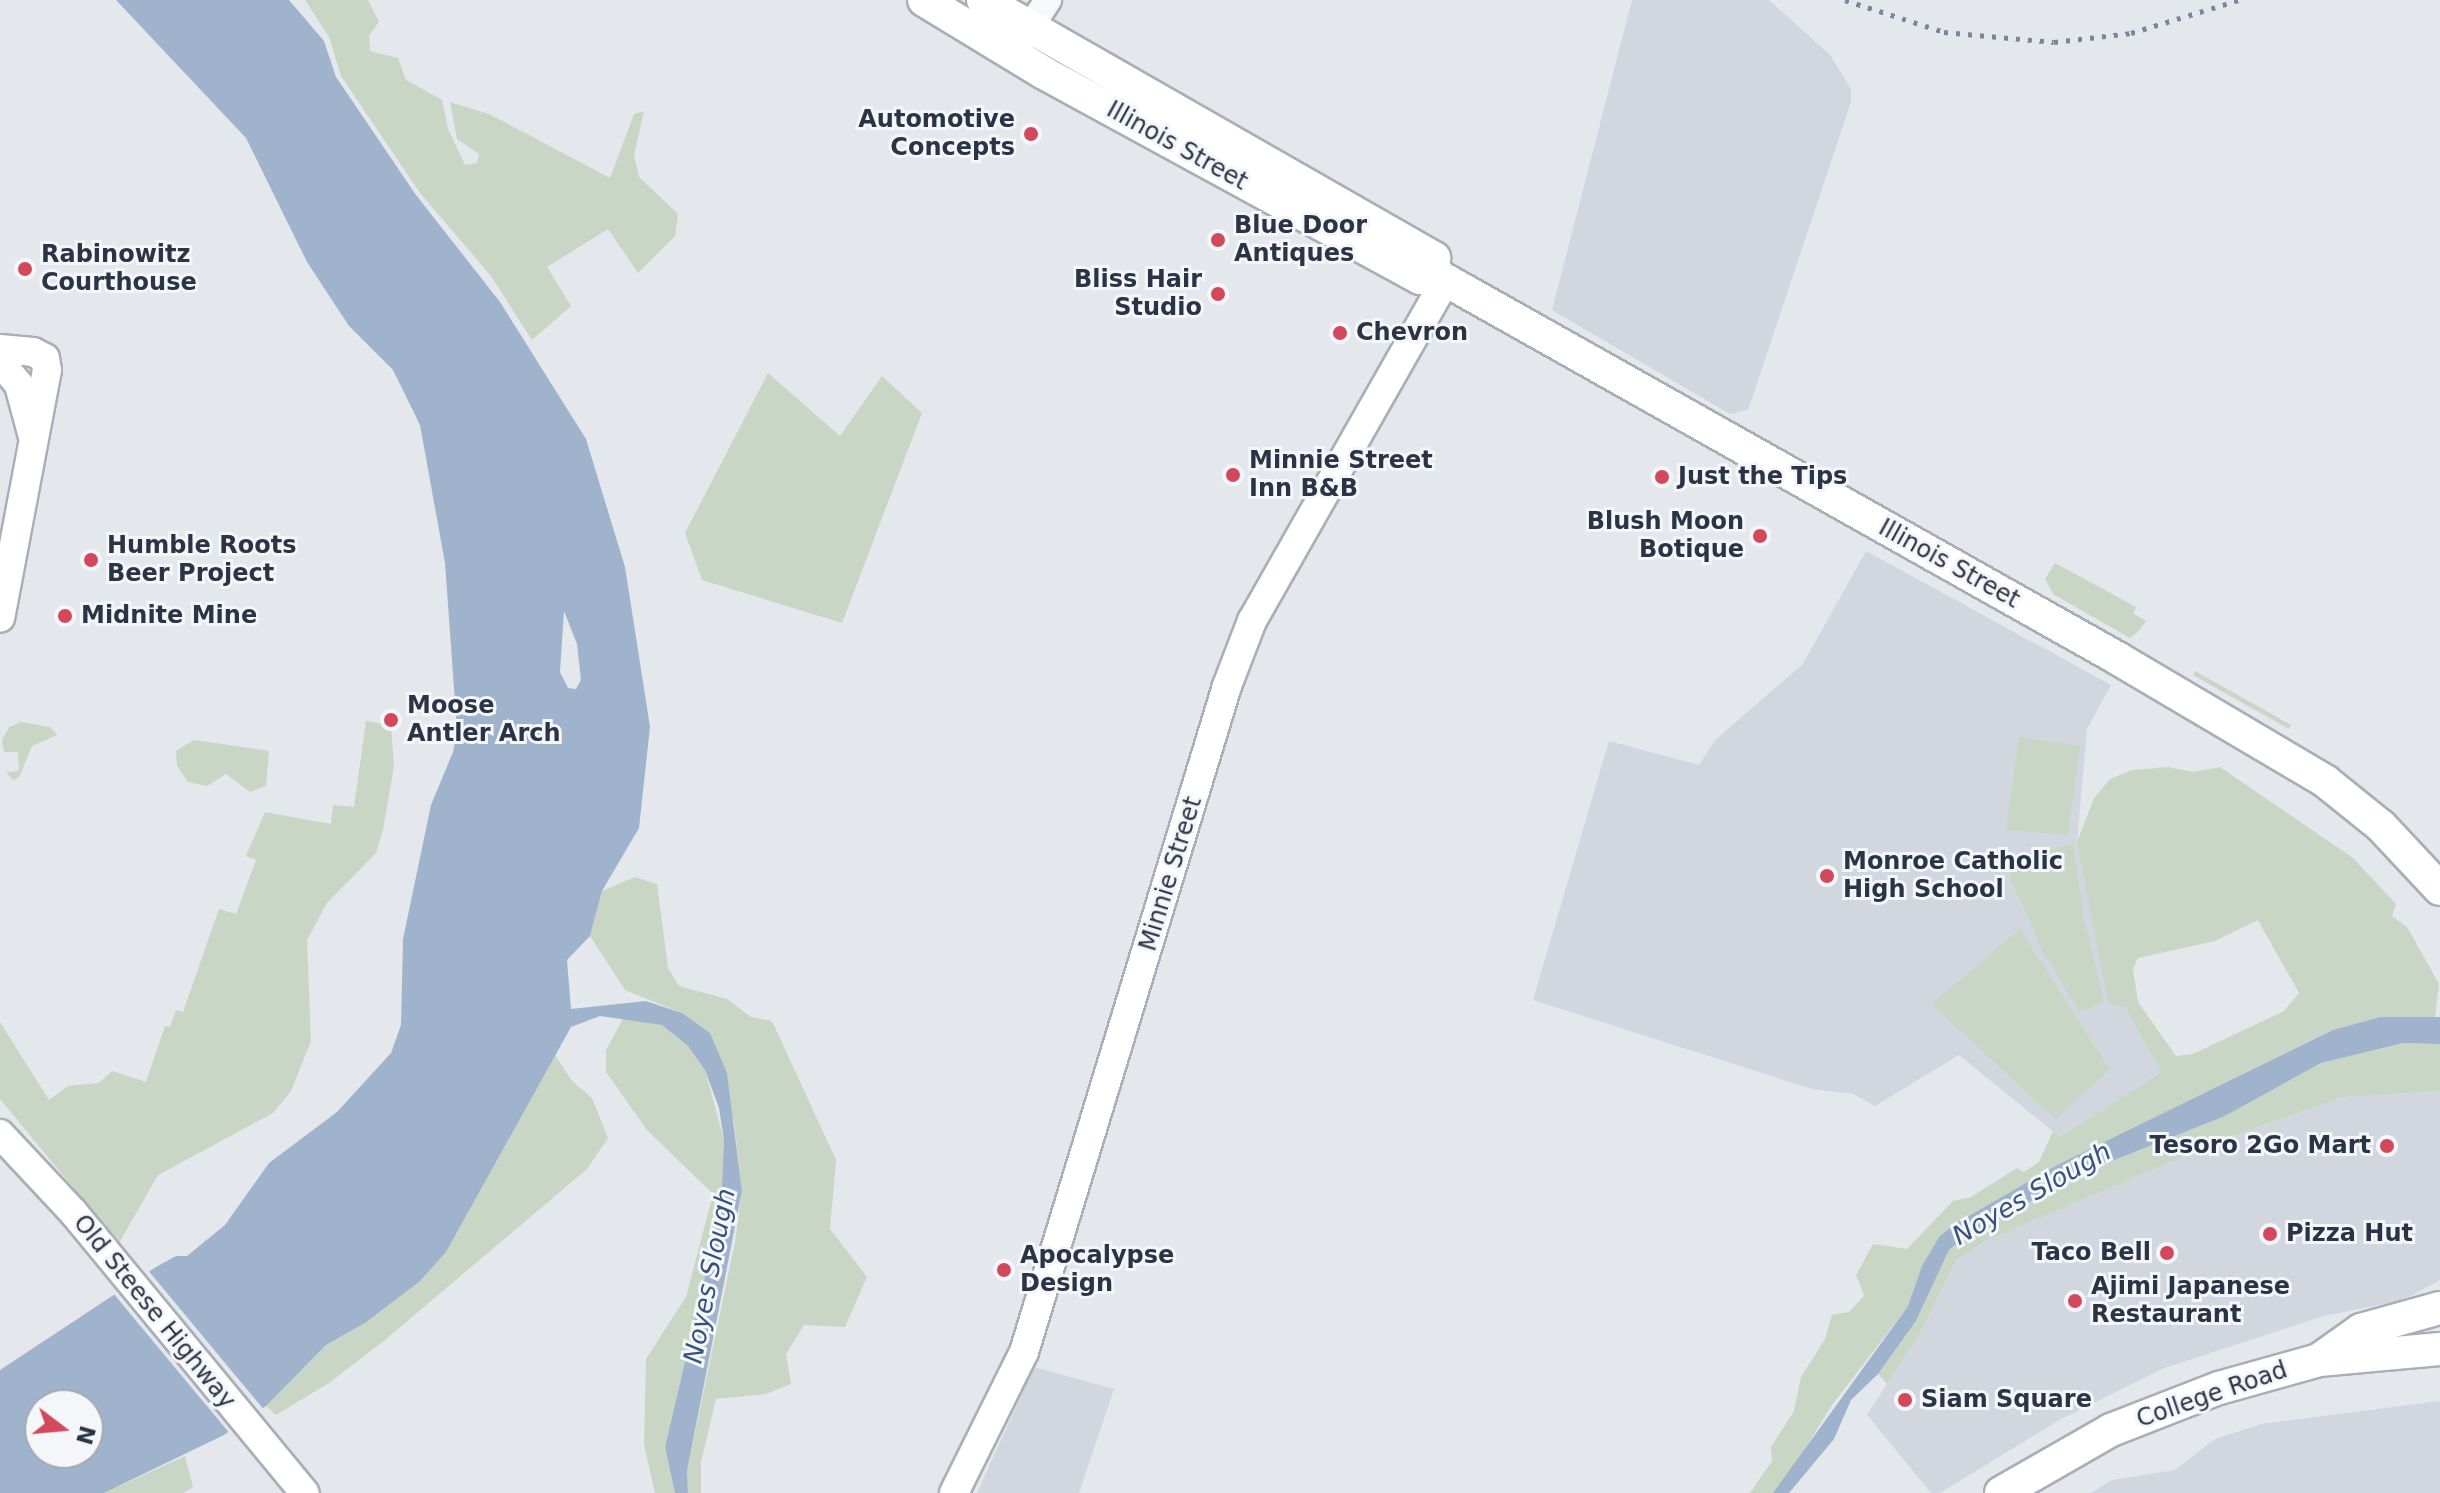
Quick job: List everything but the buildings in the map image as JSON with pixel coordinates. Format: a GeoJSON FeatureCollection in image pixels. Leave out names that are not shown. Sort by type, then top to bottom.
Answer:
{"type":"FeatureCollection","features":[{"type":"Feature","properties":{"kind":"main road","name":"Illinois Street"},"geometry":{"type":"LineString","coordinates":[[924,0],[1021,41],[1434,258],[1440,276],[2117,658],[2325,781],[2381,826],[2440,889]]}},
{"type":"Feature","properties":{"kind":"main road","name":"Illinois Street"},"geometry":{"type":"LineString","coordinates":[[983,0],[1021,41]]}},
{"type":"Feature","properties":{"kind":"main road","name":"Minnie Street"},"geometry":{"type":"LineString","coordinates":[[954,1493],[1024,1352],[1227,686],[1252,621],[1440,276]]}},
{"type":"Feature","properties":{"kind":"main road"},"geometry":{"type":"LineString","coordinates":[[0,349],[45,358],[47,379],[0,618]]}},
{"type":"Feature","properties":{"kind":"main road"},"geometry":{"type":"LineString","coordinates":[[0,362],[19,385],[34,438]]}},
{"type":"Feature","properties":{"kind":"main road","name":"Old Steese Highway"},"geometry":{"type":"LineString","coordinates":[[0,1134],[73,1212],[305,1493]]}},
{"type":"Feature","properties":{"kind":"main road"},"geometry":{"type":"LineString","coordinates":[[2319,1360],[2361,1330],[2440,1308]]}},
{"type":"Feature","properties":{"kind":"main road","name":"College Road"},"geometry":{"type":"LineString","coordinates":[[2001,1493],[2111,1430],[2219,1388],[2319,1360],[2440,1349]]}},
{"type":"Feature","properties":{"kind":"street"},"geometry":{"type":"LineString","coordinates":[[1021,41],[1048,0]]}},
{"type":"Feature","properties":{"kind":"shaded area"},"geometry":{"type":"Polygon","coordinates":[[[1632,0],[1769,0],[1830,55],[1851,89],[1851,102],[1748,410],[1730,414],[1552,310],[1632,0]]]}},
{"type":"Feature","properties":{"kind":"shaded area","name":"Monroe Catholic High School"},"geometry":{"type":"Polygon","coordinates":[[[1866,551],[2111,685],[2087,729],[2077,842],[2125,1007],[2161,1072],[2060,1137],[1959,1055],[1875,1106],[1853,1094],[1812,1089],[1533,1000],[1609,741],[1699,765],[1715,740],[1803,664],[1866,551]]]}},
{"type":"Feature","properties":{"kind":"shaded area"},"geometry":{"type":"Polygon","coordinates":[[[2440,1091],[2440,1280],[2403,1300],[2324,1316],[2164,1368],[2061,1419],[1940,1493],[1931,1493],[1867,1415],[1922,1330],[1956,1260],[1986,1241],[2229,1137],[2344,1097],[2440,1091]]]}},
{"type":"Feature","properties":{"kind":"shaded area"},"geometry":{"type":"Polygon","coordinates":[[[1034,1367],[1114,1389],[1079,1493],[977,1493],[1034,1367]]]}},
{"type":"Feature","properties":{"kind":"shaded area"},"geometry":{"type":"Polygon","coordinates":[[[2440,1401],[2440,1493],[2091,1493],[2112,1480],[2175,1470],[2215,1439],[2261,1424],[2440,1401]]]}},
{"type":"Feature","properties":{"kind":"green space"},"geometry":{"type":"Polygon","coordinates":[[[305,0],[368,0],[379,22],[369,36],[370,51],[398,58],[406,80],[442,100],[448,129],[465,165],[477,163],[479,154],[457,139],[450,102],[489,114],[610,178],[634,114],[644,111],[634,155],[639,177],[678,214],[675,236],[638,273],[608,229],[547,267],[571,306],[532,340],[491,276],[420,193],[341,76],[329,37],[305,0]]]}},
{"type":"Feature","properties":{"kind":"green space"},"geometry":{"type":"Polygon","coordinates":[[[768,373],[840,436],[882,376],[922,413],[842,623],[702,580],[685,533],[768,373]]]}},
{"type":"Feature","properties":{"kind":"green space"},"geometry":{"type":"Polygon","coordinates":[[[2055,563],[2136,607],[2133,613],[2146,621],[2138,632],[2130,638],[2053,594],[2045,579],[2055,563]]]}},
{"type":"Feature","properties":{"kind":"green space"},"geometry":{"type":"Polygon","coordinates":[[[2195,671],[2291,725],[2289,729],[2193,675],[2195,671]]]}},
{"type":"Feature","properties":{"kind":"green space"},"geometry":{"type":"Polygon","coordinates":[[[366,721],[391,725],[394,766],[383,830],[376,853],[327,903],[307,940],[311,1041],[291,1091],[273,1113],[158,1175],[119,1243],[0,1099],[0,1022],[49,1100],[68,1086],[99,1083],[112,1071],[146,1082],[165,1026],[170,1027],[176,1010],[183,1012],[219,909],[236,914],[256,860],[246,856],[265,812],[331,824],[333,805],[354,807],[366,721]]]}},
{"type":"Feature","properties":{"kind":"green space"},"geometry":{"type":"Polygon","coordinates":[[[21,722],[50,727],[57,735],[32,746],[19,777],[13,780],[6,772],[19,771],[18,752],[4,752],[2,740],[9,727],[21,722]]]}},
{"type":"Feature","properties":{"kind":"green space"},"geometry":{"type":"Polygon","coordinates":[[[2019,737],[2080,746],[2068,835],[2006,830],[2019,737]]]}},
{"type":"Feature","properties":{"kind":"green space"},"geometry":{"type":"Polygon","coordinates":[[[194,740],[269,751],[266,786],[250,792],[226,774],[207,786],[188,782],[177,766],[176,751],[194,740]]]}},
{"type":"Feature","properties":{"kind":"green space"},"geometry":{"type":"Polygon","coordinates":[[[2168,767],[2194,772],[2220,767],[2353,858],[2396,904],[2392,916],[2407,927],[2439,984],[2435,1017],[2380,1017],[2333,1030],[2059,1164],[1939,1237],[1908,1306],[1832,1405],[1790,1473],[1773,1493],[1750,1493],[1772,1461],[1771,1447],[1794,1411],[1801,1377],[1825,1339],[1832,1315],[1849,1312],[1864,1296],[1856,1275],[1873,1244],[1907,1249],[1953,1201],[1971,1197],[2017,1168],[2024,1172],[2039,1162],[2053,1131],[2060,1137],[2161,1072],[2125,1007],[2108,1003],[2077,842],[2094,798],[2110,779],[2132,770],[2168,767]],[[2258,920],[2215,941],[2138,958],[2133,969],[2138,1002],[2176,1056],[2193,1054],[2284,1011],[2299,993],[2258,920]]]}},
{"type":"Feature","properties":{"kind":"green space"},"geometry":{"type":"Polygon","coordinates":[[[2073,844],[2084,919],[2104,1001],[2079,1012],[2042,950],[2010,877],[2009,860],[2073,844]]]}},
{"type":"Feature","properties":{"kind":"green space"},"geometry":{"type":"Polygon","coordinates":[[[635,877],[657,884],[668,968],[679,986],[727,999],[751,1017],[772,1021],[836,1160],[830,1229],[867,1277],[845,1327],[804,1325],[786,1354],[791,1384],[766,1394],[716,1399],[701,1462],[701,1493],[688,1493],[687,1471],[735,1242],[742,1191],[734,1121],[682,1013],[625,990],[590,936],[602,891],[635,877]]]}},
{"type":"Feature","properties":{"kind":"green space"},"geometry":{"type":"Polygon","coordinates":[[[2020,929],[2110,1070],[2055,1119],[1932,1004],[2020,929]]]}},
{"type":"Feature","properties":{"kind":"green space"},"geometry":{"type":"Polygon","coordinates":[[[624,1017],[662,1025],[688,1046],[705,1070],[724,1140],[721,1208],[665,1447],[675,1493],[655,1493],[644,1445],[646,1359],[686,1297],[713,1194],[647,1130],[606,1072],[606,1050],[624,1017]]]}},
{"type":"Feature","properties":{"kind":"green space"},"geometry":{"type":"Polygon","coordinates":[[[2403,1043],[2440,1044],[2440,1091],[2344,1097],[2229,1137],[1986,1241],[1956,1260],[1922,1330],[1887,1384],[1878,1374],[1916,1321],[1949,1250],[1967,1235],[2092,1169],[2225,1116],[2321,1063],[2403,1043]]]}},
{"type":"Feature","properties":{"kind":"green space"},"geometry":{"type":"Polygon","coordinates":[[[555,1055],[572,1081],[592,1098],[608,1138],[587,1169],[385,1340],[329,1383],[276,1415],[266,1406],[326,1345],[365,1323],[446,1252],[555,1055]]]}},
{"type":"Feature","properties":{"kind":"green space"},"geometry":{"type":"Polygon","coordinates":[[[185,1456],[193,1487],[183,1493],[104,1493],[185,1456]]]}},
{"type":"Feature","properties":{"kind":"water","name":"Noyes Slough"},"geometry":{"type":"Polygon","coordinates":[[[116,0],[289,0],[324,41],[336,77],[416,195],[500,302],[586,439],[625,567],[650,727],[639,828],[602,891],[590,936],[567,960],[571,1009],[646,1001],[682,1013],[710,1033],[727,1073],[742,1191],[687,1471],[688,1493],[675,1493],[665,1447],[721,1208],[724,1140],[719,1108],[705,1070],[688,1046],[662,1025],[600,1016],[571,1027],[446,1252],[420,1281],[365,1323],[326,1345],[266,1406],[224,1435],[104,1493],[0,1493],[0,1370],[156,1267],[176,1256],[187,1256],[225,1225],[269,1163],[337,1112],[391,1053],[401,1025],[403,939],[431,805],[453,752],[457,730],[445,563],[420,425],[393,370],[349,326],[307,262],[246,138],[116,0]],[[564,611],[560,672],[568,688],[576,689],[581,680],[577,644],[564,611]]]}},
{"type":"Feature","properties":{"kind":"water","name":"Noyes Slough"},"geometry":{"type":"Polygon","coordinates":[[[2380,1017],[2440,1017],[2440,1044],[2403,1043],[2321,1063],[2225,1116],[2092,1169],[1967,1235],[1949,1250],[1916,1321],[1878,1374],[1851,1400],[1834,1439],[1789,1493],[1773,1493],[1908,1306],[1922,1266],[1939,1237],[1955,1224],[2059,1164],[2333,1030],[2380,1017]]]}},
{"type":"Feature","properties":{"kind":"pier"},"geometry":{"type":"Polygon","coordinates":[[[147,1269],[265,1411],[231,1435],[113,1293],[147,1269]]]}},
{"type":"Feature","properties":{"kind":"railway"},"geometry":{"type":"LineString","coordinates":[[1845,0],[1944,32],[2054,42],[2131,33],[2239,0]]}},
{"type":"Feature","properties":{"kind":"place","name":"Automotive Concepts"},"geometry":{"type":"Point","coordinates":[1031,134]}},
{"type":"Feature","properties":{"kind":"place","name":"Blue Door Antiques"},"geometry":{"type":"Point","coordinates":[1218,240]}},
{"type":"Feature","properties":{"kind":"place","name":"Rabinowitz Courthouse"},"geometry":{"type":"Point","coordinates":[25,269]}},
{"type":"Feature","properties":{"kind":"place","name":"Bliss Hair Studio"},"geometry":{"type":"Point","coordinates":[1218,294]}},
{"type":"Feature","properties":{"kind":"place","name":"Chevron"},"geometry":{"type":"Point","coordinates":[1340,333]}},
{"type":"Feature","properties":{"kind":"place","name":"Minnie Street Inn B&B"},"geometry":{"type":"Point","coordinates":[1233,475]}},
{"type":"Feature","properties":{"kind":"place","name":"Just the Tips"},"geometry":{"type":"Point","coordinates":[1662,477]}},
{"type":"Feature","properties":{"kind":"place","name":"Blush Moon Botique"},"geometry":{"type":"Point","coordinates":[1760,536]}},
{"type":"Feature","properties":{"kind":"place","name":"Humble Roots Beer Project"},"geometry":{"type":"Point","coordinates":[91,560]}},
{"type":"Feature","properties":{"kind":"place","name":"Midnite Mine"},"geometry":{"type":"Point","coordinates":[65,616]}},
{"type":"Feature","properties":{"kind":"place","name":"Moose Antler Arch"},"geometry":{"type":"Point","coordinates":[391,720]}},
{"type":"Feature","properties":{"kind":"place","name":"Monroe Catholic High School"},"geometry":{"type":"Point","coordinates":[1827,876]}},
{"type":"Feature","properties":{"kind":"place","name":"Tesoro 2Go Mart"},"geometry":{"type":"Point","coordinates":[2387,1146]}},
{"type":"Feature","properties":{"kind":"place","name":"Pizza Hut"},"geometry":{"type":"Point","coordinates":[2270,1234]}},
{"type":"Feature","properties":{"kind":"place","name":"Taco Bell"},"geometry":{"type":"Point","coordinates":[2167,1253]}},
{"type":"Feature","properties":{"kind":"place","name":"Apocalypse Design"},"geometry":{"type":"Point","coordinates":[1004,1270]}},
{"type":"Feature","properties":{"kind":"place","name":"Ajimi Japanese Restaurant"},"geometry":{"type":"Point","coordinates":[2075,1301]}},
{"type":"Feature","properties":{"kind":"place","name":"Siam Square"},"geometry":{"type":"Point","coordinates":[1905,1400]}}]}
